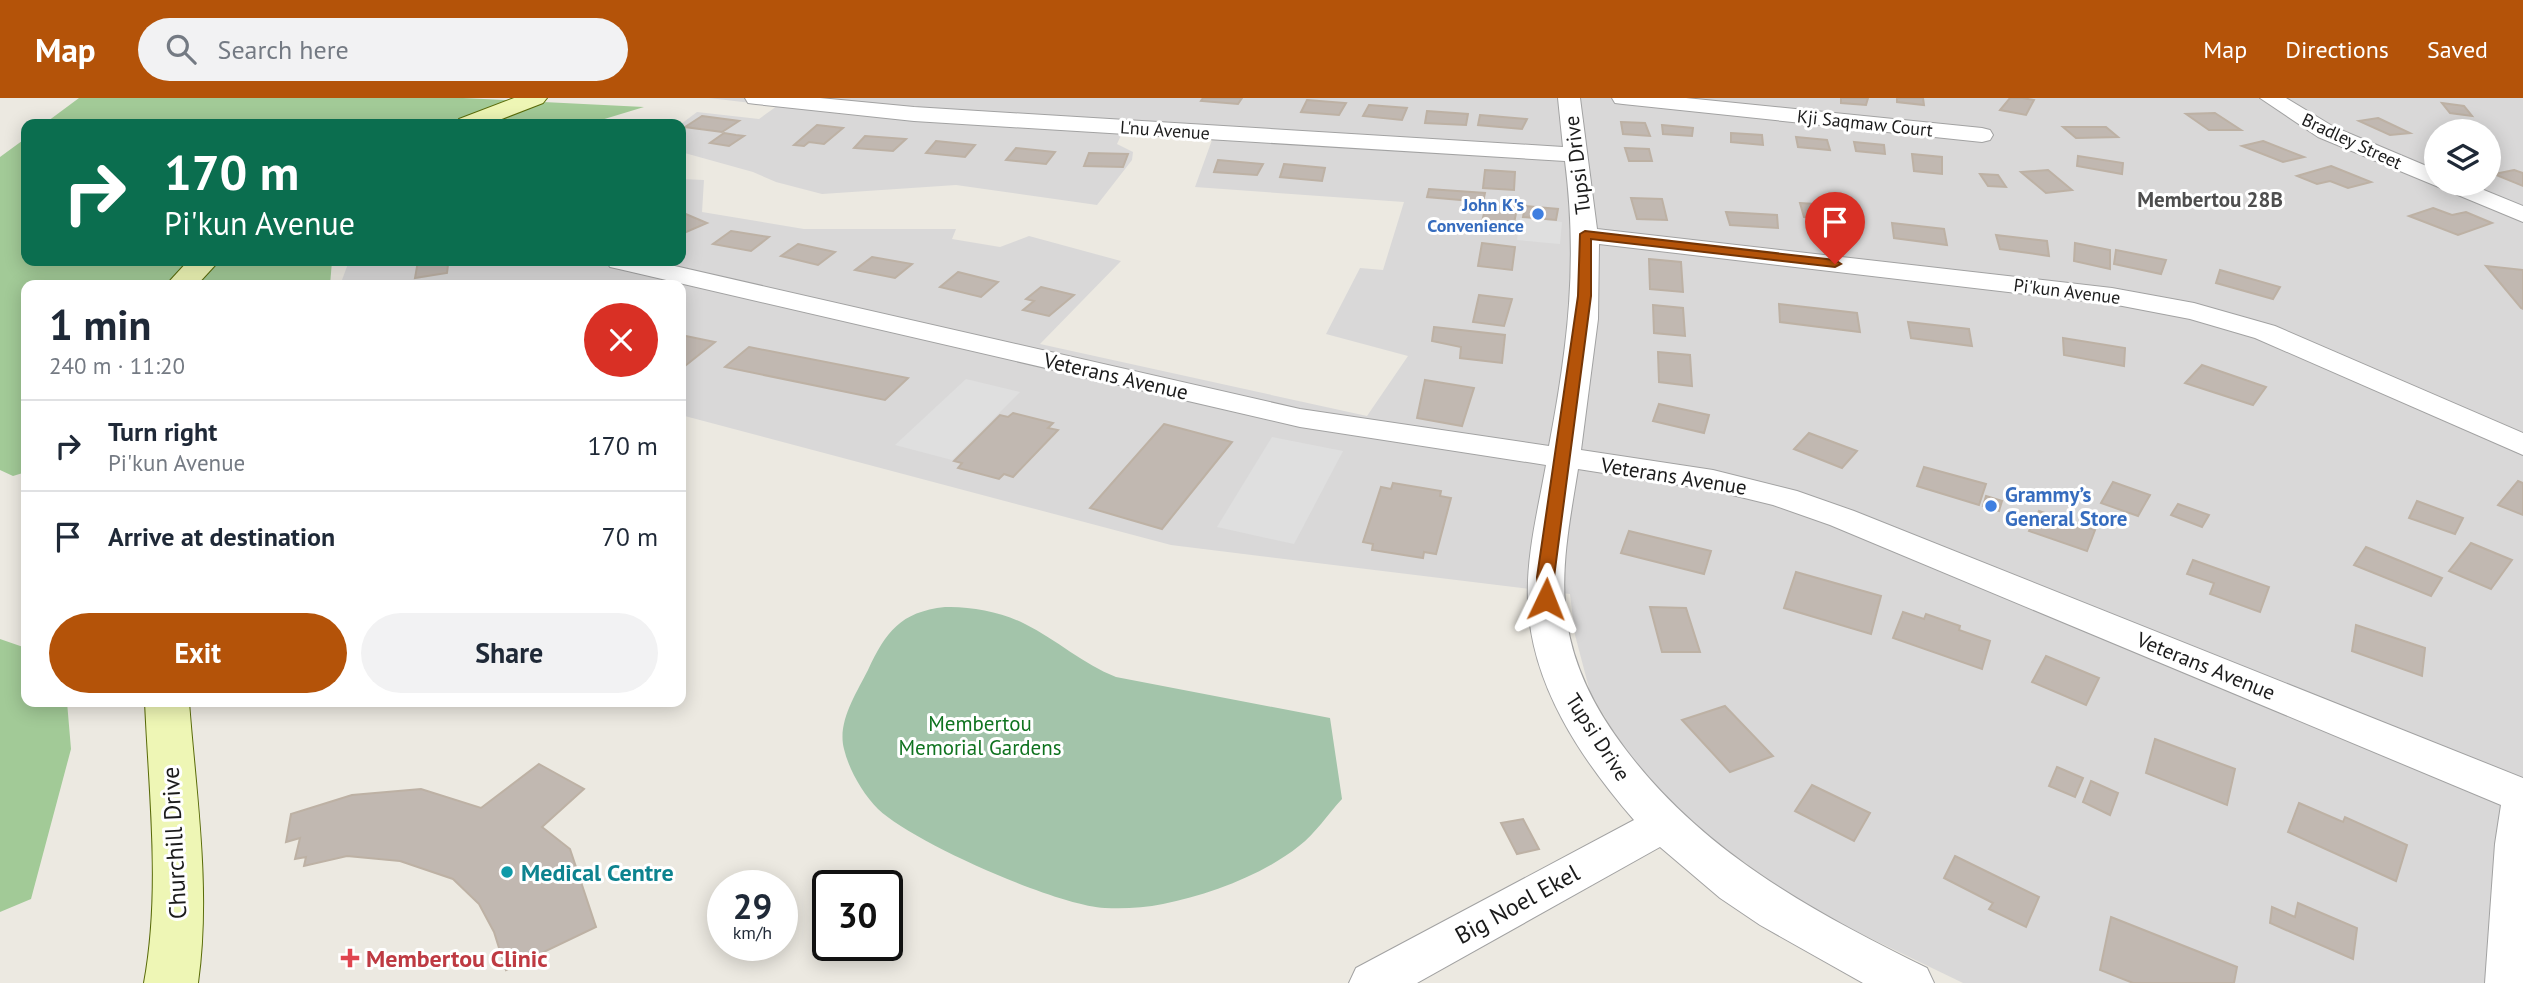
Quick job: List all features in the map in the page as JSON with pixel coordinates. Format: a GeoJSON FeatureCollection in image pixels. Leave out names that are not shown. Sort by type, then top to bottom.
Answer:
{"type":"FeatureCollection","features":[{"type":"Feature","properties":{"kind":"main road"},"geometry":{"type":"LineString","coordinates":[[481,119],[535,98]]}},
{"type":"Feature","properties":{"kind":"main road"},"geometry":{"type":"LineString","coordinates":[[186,280],[199,266]]}},
{"type":"Feature","properties":{"kind":"main road","name":"Churchill Drive"},"geometry":{"type":"LineString","coordinates":[[167,707],[179,904],[172,983]]}},
{"type":"Feature","properties":{"kind":"street","name":"L'nu Avenue"},"geometry":{"type":"LineString","coordinates":[[757,98],[914,114],[1575,155]]}},
{"type":"Feature","properties":{"kind":"street","name":"Tupsi Drive"},"geometry":{"type":"LineString","coordinates":[[1569,98],[1585,234],[1585,296],[1545,577],[1552,648],[1563,681],[1582,718],[1634,792],[1662,825],[1700,860],[1760,902],[1848,953],[1910,983]]}},
{"type":"Feature","properties":{"kind":"street","name":"Kji Saqmaw Court"},"geometry":{"type":"LineString","coordinates":[[1623,98],[1982,135]]}},
{"type":"Feature","properties":{"kind":"street","name":"Bradley Street"},"geometry":{"type":"LineString","coordinates":[[2271,98],[2326,132],[2424,174]]}},
{"type":"Feature","properties":{"kind":"street"},"geometry":{"type":"LineString","coordinates":[[2478,196],[2523,215]]}},
{"type":"Feature","properties":{"kind":"street","name":"Pi'kun Avenue"},"geometry":{"type":"LineString","coordinates":[[1585,234],[2112,296],[2185,309],[2240,323],[2285,340],[2523,445]]}},
{"type":"Feature","properties":{"kind":"street","name":"Veterans Avenue"},"geometry":{"type":"LineString","coordinates":[[641,266],[1300,418],[1738,485],[1810,506],[2523,796]]}},
{"type":"Feature","properties":{"kind":"street"},"geometry":{"type":"LineString","coordinates":[[2509,983],[2517,844],[2523,805]]}},
{"type":"Feature","properties":{"kind":"street","name":"Big Noel Ekel"},"geometry":{"type":"LineString","coordinates":[[1373,983],[1662,825]]}},
{"type":"Feature","properties":{"kind":"shaded area"},"geometry":{"type":"Polygon","coordinates":[[[709,98],[2523,98],[2523,983],[1963,983],[1812,910],[1686,821],[1627,754],[1590,692],[1575,635],[1570,594],[1171,545],[686,416],[686,280],[342,280],[347,266],[686,266],[686,179],[704,180],[702,212],[804,229],[956,229],[952,239],[1000,247],[1029,236],[1121,261],[1040,344],[1367,416],[1408,356],[1326,334],[1360,268],[1383,270],[1404,202],[1195,187],[1212,140],[1122,133],[1117,144],[1133,152],[1132,160],[1097,205],[956,185],[822,194],[686,153],[686,120],[697,112],[759,119],[777,106],[709,98]]]}},
{"type":"Feature","properties":{"kind":"shaded area"},"geometry":{"type":"Polygon","coordinates":[[[1520,218],[1562,222],[1560,244],[1517,240],[1520,218]]]}},
{"type":"Feature","properties":{"kind":"shaded area"},"geometry":{"type":"Polygon","coordinates":[[[966,379],[1020,392],[952,460],[895,445],[966,379]]]}},
{"type":"Feature","properties":{"kind":"shaded area"},"geometry":{"type":"Polygon","coordinates":[[[1272,437],[1343,451],[1294,544],[1217,527],[1272,437]]]}},
{"type":"Feature","properties":{"kind":"green space"},"geometry":{"type":"Polygon","coordinates":[[[79,98],[463,98],[644,107],[604,119],[51,119],[79,98]]]}},
{"type":"Feature","properties":{"kind":"green space"},"geometry":{"type":"Polygon","coordinates":[[[21,142],[21,266],[332,266],[330,280],[21,280],[21,474],[13,476],[0,470],[0,157],[21,142]]]}},
{"type":"Feature","properties":{"kind":"green space","name":"Membertou Memorial Gardens"},"geometry":{"type":"Polygon","coordinates":[[[945,607],[986,611],[1016,620],[1116,677],[1330,718],[1342,799],[1305,841],[1252,875],[1180,900],[1134,908],[1083,905],[1021,884],[952,854],[896,823],[878,809],[853,773],[846,757],[843,739],[849,708],[888,635],[906,619],[945,607]]]}},
{"type":"Feature","properties":{"kind":"green space"},"geometry":{"type":"Polygon","coordinates":[[[0,639],[21,646],[21,707],[67,707],[71,749],[31,899],[0,912],[0,639]]]}},
{"type":"Feature","properties":{"kind":"building"},"geometry":{"type":"Polygon","coordinates":[[[1203,98],[1242,98],[1238,104],[1201,101],[1203,98]]]}},
{"type":"Feature","properties":{"kind":"building"},"geometry":{"type":"Polygon","coordinates":[[[1841,98],[1868,98],[1866,105],[1841,103],[1841,98]]]}},
{"type":"Feature","properties":{"kind":"building"},"geometry":{"type":"Polygon","coordinates":[[[1897,98],[1923,98],[1924,105],[1897,102],[1897,98]]]}},
{"type":"Feature","properties":{"kind":"building"},"geometry":{"type":"Polygon","coordinates":[[[2010,98],[2034,100],[2026,115],[2000,110],[2010,98]]]}},
{"type":"Feature","properties":{"kind":"building"},"geometry":{"type":"Polygon","coordinates":[[[1307,100],[1346,103],[1339,115],[1301,112],[1307,100]]]}},
{"type":"Feature","properties":{"kind":"building"},"geometry":{"type":"Polygon","coordinates":[[[2442,103],[2464,106],[2472,116],[2450,113],[2442,103]]]}},
{"type":"Feature","properties":{"kind":"building"},"geometry":{"type":"Polygon","coordinates":[[[1369,105],[1407,108],[1402,120],[1363,116],[1369,105]]]}},
{"type":"Feature","properties":{"kind":"building"},"geometry":{"type":"Polygon","coordinates":[[[1427,111],[1468,114],[1466,125],[1425,123],[1427,111]]]}},
{"type":"Feature","properties":{"kind":"building"},"geometry":{"type":"Polygon","coordinates":[[[2215,113],[2241,130],[2209,130],[2186,114],[2215,113]]]}},
{"type":"Feature","properties":{"kind":"building"},"geometry":{"type":"Polygon","coordinates":[[[1480,115],[1527,119],[1522,129],[1478,125],[1480,115]]]}},
{"type":"Feature","properties":{"kind":"building"},"geometry":{"type":"Polygon","coordinates":[[[702,116],[739,121],[722,132],[686,126],[702,116]]]}},
{"type":"Feature","properties":{"kind":"building"},"geometry":{"type":"Polygon","coordinates":[[[2378,118],[2410,133],[2390,135],[2359,121],[2378,118]]]}},
{"type":"Feature","properties":{"kind":"building"},"geometry":{"type":"Polygon","coordinates":[[[1621,122],[1645,123],[1650,136],[1623,134],[1621,122]]]}},
{"type":"Feature","properties":{"kind":"building"},"geometry":{"type":"Polygon","coordinates":[[[817,125],[843,128],[824,144],[809,142],[804,146],[794,145],[817,125]]]}},
{"type":"Feature","properties":{"kind":"building"},"geometry":{"type":"Polygon","coordinates":[[[1662,125],[1693,128],[1692,136],[1663,134],[1662,125]]]}},
{"type":"Feature","properties":{"kind":"building"},"geometry":{"type":"Polygon","coordinates":[[[2063,127],[2106,127],[2118,137],[2076,138],[2063,127]]]}},
{"type":"Feature","properties":{"kind":"building"},"geometry":{"type":"Polygon","coordinates":[[[724,133],[744,136],[729,146],[710,143],[724,133]]]}},
{"type":"Feature","properties":{"kind":"building"},"geometry":{"type":"Polygon","coordinates":[[[1731,133],[1762,135],[1763,145],[1731,142],[1731,133]]]}},
{"type":"Feature","properties":{"kind":"building"},"geometry":{"type":"Polygon","coordinates":[[[865,136],[906,139],[893,151],[854,148],[865,136]]]}},
{"type":"Feature","properties":{"kind":"building"},"geometry":{"type":"Polygon","coordinates":[[[1796,137],[1827,140],[1830,150],[1798,147],[1796,137]]]}},
{"type":"Feature","properties":{"kind":"building"},"geometry":{"type":"Polygon","coordinates":[[[936,141],[975,145],[965,157],[926,153],[936,141]]]}},
{"type":"Feature","properties":{"kind":"building"},"geometry":{"type":"Polygon","coordinates":[[[2263,141],[2304,157],[2283,162],[2242,146],[2263,141]]]}},
{"type":"Feature","properties":{"kind":"building"},"geometry":{"type":"Polygon","coordinates":[[[1854,142],[1884,145],[1885,154],[1856,151],[1854,142]]]}},
{"type":"Feature","properties":{"kind":"building"},"geometry":{"type":"Polygon","coordinates":[[[1016,148],[1055,152],[1046,164],[1006,160],[1016,148]]]}},
{"type":"Feature","properties":{"kind":"building"},"geometry":{"type":"Polygon","coordinates":[[[1625,148],[1649,149],[1652,161],[1629,161],[1625,148]]]}},
{"type":"Feature","properties":{"kind":"building"},"geometry":{"type":"Polygon","coordinates":[[[1089,153],[1128,154],[1123,167],[1084,166],[1089,153]]]}},
{"type":"Feature","properties":{"kind":"building"},"geometry":{"type":"Polygon","coordinates":[[[1912,154],[1942,157],[1942,174],[1914,171],[1912,154]]]}},
{"type":"Feature","properties":{"kind":"building"},"geometry":{"type":"Polygon","coordinates":[[[2078,156],[2123,163],[2122,174],[2077,166],[2078,156]]]}},
{"type":"Feature","properties":{"kind":"building"},"geometry":{"type":"Polygon","coordinates":[[[1218,160],[1263,164],[1257,175],[1214,172],[1218,160]]]}},
{"type":"Feature","properties":{"kind":"building"},"geometry":{"type":"Polygon","coordinates":[[[1284,164],[1325,168],[1322,181],[1280,177],[1284,164]]]}},
{"type":"Feature","properties":{"kind":"building"},"geometry":{"type":"Polygon","coordinates":[[[2331,166],[2371,182],[2348,188],[2330,181],[2317,184],[2297,176],[2331,166]]]}},
{"type":"Feature","properties":{"kind":"building"},"geometry":{"type":"Polygon","coordinates":[[[1485,170],[1515,172],[1514,190],[1483,188],[1485,170]]]}},
{"type":"Feature","properties":{"kind":"building"},"geometry":{"type":"Polygon","coordinates":[[[2048,170],[2072,190],[2046,193],[2021,172],[2048,170]]]}},
{"type":"Feature","properties":{"kind":"building"},"geometry":{"type":"Polygon","coordinates":[[[2514,170],[2523,173],[2523,186],[2501,177],[2501,173],[2514,170]]]}},
{"type":"Feature","properties":{"kind":"building"},"geometry":{"type":"Polygon","coordinates":[[[1980,174],[1998,175],[2006,187],[1988,186],[1980,174]]]}},
{"type":"Feature","properties":{"kind":"building"},"geometry":{"type":"Polygon","coordinates":[[[1429,189],[1485,193],[1483,202],[1427,197],[1429,189]]]}},
{"type":"Feature","properties":{"kind":"building"},"geometry":{"type":"Polygon","coordinates":[[[1631,198],[1662,199],[1667,220],[1637,219],[1631,198]]]}},
{"type":"Feature","properties":{"kind":"building"},"geometry":{"type":"Polygon","coordinates":[[[1800,203],[1846,206],[1851,220],[1804,217],[1800,203]]]}},
{"type":"Feature","properties":{"kind":"building"},"geometry":{"type":"Polygon","coordinates":[[[1486,205],[1517,208],[1513,229],[1481,226],[1486,205]]]}},
{"type":"Feature","properties":{"kind":"building"},"geometry":{"type":"Polygon","coordinates":[[[1525,206],[1558,209],[1556,220],[1523,217],[1525,206]]]}},
{"type":"Feature","properties":{"kind":"building"},"geometry":{"type":"Polygon","coordinates":[[[2433,208],[2452,215],[2466,212],[2492,223],[2458,235],[2409,216],[2433,208]]]}},
{"type":"Feature","properties":{"kind":"building"},"geometry":{"type":"Polygon","coordinates":[[[1726,212],[1777,215],[1778,228],[1730,225],[1726,212]]]}},
{"type":"Feature","properties":{"kind":"building"},"geometry":{"type":"Polygon","coordinates":[[[686,214],[707,223],[686,232],[686,214]]]}},
{"type":"Feature","properties":{"kind":"building"},"geometry":{"type":"Polygon","coordinates":[[[1892,223],[1944,229],[1947,245],[1894,238],[1892,223]]]}},
{"type":"Feature","properties":{"kind":"building"},"geometry":{"type":"Polygon","coordinates":[[[731,231],[769,237],[751,251],[713,244],[731,231]]]}},
{"type":"Feature","properties":{"kind":"building"},"geometry":{"type":"Polygon","coordinates":[[[1996,235],[2047,241],[2049,256],[2000,249],[1996,235]]]}},
{"type":"Feature","properties":{"kind":"building"},"geometry":{"type":"Polygon","coordinates":[[[1482,243],[1515,247],[1512,270],[1478,266],[1482,243]]]}},
{"type":"Feature","properties":{"kind":"building"},"geometry":{"type":"Polygon","coordinates":[[[2075,243],[2110,250],[2110,269],[2074,261],[2075,243]]]}},
{"type":"Feature","properties":{"kind":"building"},"geometry":{"type":"Polygon","coordinates":[[[798,244],[835,252],[818,265],[781,256],[798,244]]]}},
{"type":"Feature","properties":{"kind":"building"},"geometry":{"type":"Polygon","coordinates":[[[2116,250],[2166,260],[2161,274],[2114,264],[2116,250]]]}},
{"type":"Feature","properties":{"kind":"building"},"geometry":{"type":"Polygon","coordinates":[[[872,257],[912,264],[895,278],[855,270],[872,257]]]}},
{"type":"Feature","properties":{"kind":"building"},"geometry":{"type":"Polygon","coordinates":[[[1649,259],[1681,262],[1683,292],[1650,289],[1649,259]]]}},
{"type":"Feature","properties":{"kind":"building"},"geometry":{"type":"Polygon","coordinates":[[[417,266],[448,266],[447,273],[415,278],[417,266]]]}},
{"type":"Feature","properties":{"kind":"building"},"geometry":{"type":"Polygon","coordinates":[[[2486,266],[2523,270],[2523,309],[2521,308],[2486,266]]]}},
{"type":"Feature","properties":{"kind":"building"},"geometry":{"type":"Polygon","coordinates":[[[2220,270],[2280,287],[2273,299],[2216,283],[2220,270]]]}},
{"type":"Feature","properties":{"kind":"building"},"geometry":{"type":"Polygon","coordinates":[[[958,272],[998,282],[981,297],[940,287],[958,272]]]}},
{"type":"Feature","properties":{"kind":"building"},"geometry":{"type":"Polygon","coordinates":[[[1041,287],[1074,295],[1049,316],[1023,310],[1034,301],[1026,299],[1041,287]]]}},
{"type":"Feature","properties":{"kind":"building"},"geometry":{"type":"Polygon","coordinates":[[[1479,295],[1512,299],[1504,326],[1473,322],[1479,295]]]}},
{"type":"Feature","properties":{"kind":"building"},"geometry":{"type":"Polygon","coordinates":[[[1779,304],[1857,313],[1860,332],[1780,322],[1779,304]]]}},
{"type":"Feature","properties":{"kind":"building"},"geometry":{"type":"Polygon","coordinates":[[[1653,305],[1683,308],[1685,336],[1654,333],[1653,305]]]}},
{"type":"Feature","properties":{"kind":"building"},"geometry":{"type":"Polygon","coordinates":[[[1908,322],[1969,329],[1972,346],[1911,338],[1908,322]]]}},
{"type":"Feature","properties":{"kind":"building"},"geometry":{"type":"Polygon","coordinates":[[[1434,327],[1505,335],[1502,363],[1460,358],[1461,347],[1432,341],[1434,327]]]}},
{"type":"Feature","properties":{"kind":"building"},"geometry":{"type":"Polygon","coordinates":[[[686,336],[715,342],[686,365],[686,336]]]}},
{"type":"Feature","properties":{"kind":"building"},"geometry":{"type":"Polygon","coordinates":[[[2063,338],[2125,348],[2124,366],[2064,355],[2063,338]]]}},
{"type":"Feature","properties":{"kind":"building"},"geometry":{"type":"Polygon","coordinates":[[[749,347],[908,378],[885,400],[725,367],[749,347]]]}},
{"type":"Feature","properties":{"kind":"building"},"geometry":{"type":"Polygon","coordinates":[[[1658,352],[1690,355],[1692,386],[1659,382],[1658,352]]]}},
{"type":"Feature","properties":{"kind":"building"},"geometry":{"type":"Polygon","coordinates":[[[2202,365],[2266,387],[2253,405],[2185,383],[2202,365]]]}},
{"type":"Feature","properties":{"kind":"building"},"geometry":{"type":"Polygon","coordinates":[[[1425,380],[1474,388],[1462,426],[1417,418],[1425,380]]]}},
{"type":"Feature","properties":{"kind":"building"},"geometry":{"type":"Polygon","coordinates":[[[1659,404],[1709,415],[1704,433],[1653,421],[1659,404]]]}},
{"type":"Feature","properties":{"kind":"building"},"geometry":{"type":"Polygon","coordinates":[[[1013,413],[1053,423],[1048,428],[1058,430],[1013,477],[1004,474],[999,479],[958,468],[962,463],[954,461],[1000,415],[1008,417],[1013,413]]]}},
{"type":"Feature","properties":{"kind":"building"},"geometry":{"type":"Polygon","coordinates":[[[1164,424],[1232,442],[1162,529],[1090,508],[1164,424]]]}},
{"type":"Feature","properties":{"kind":"building"},"geometry":{"type":"Polygon","coordinates":[[[1809,433],[1857,451],[1842,468],[1794,449],[1809,433]]]}},
{"type":"Feature","properties":{"kind":"building"},"geometry":{"type":"Polygon","coordinates":[[[1924,467],[1986,484],[1979,505],[1917,486],[1924,467]]]}},
{"type":"Feature","properties":{"kind":"building"},"geometry":{"type":"Polygon","coordinates":[[[2518,481],[2523,483],[2523,515],[2498,505],[2518,481]]]}},
{"type":"Feature","properties":{"kind":"building"},"geometry":{"type":"Polygon","coordinates":[[[2113,482],[2150,495],[2138,516],[2101,503],[2113,482]]]}},
{"type":"Feature","properties":{"kind":"building"},"geometry":{"type":"Polygon","coordinates":[[[1393,483],[1441,491],[1440,496],[1451,498],[1436,554],[1424,552],[1423,558],[1372,550],[1373,544],[1363,542],[1381,487],[1391,489],[1393,483]]]}},
{"type":"Feature","properties":{"kind":"building"},"geometry":{"type":"Polygon","coordinates":[[[1986,496],[2002,501],[1999,511],[1983,506],[1986,496]]]}},
{"type":"Feature","properties":{"kind":"building"},"geometry":{"type":"Polygon","coordinates":[[[2417,501],[2463,518],[2455,534],[2409,518],[2417,501]]]}},
{"type":"Feature","properties":{"kind":"building"},"geometry":{"type":"Polygon","coordinates":[[[2178,504],[2209,515],[2202,527],[2171,515],[2178,504]]]}},
{"type":"Feature","properties":{"kind":"building"},"geometry":{"type":"Polygon","coordinates":[[[2039,511],[2095,530],[2087,551],[2029,531],[2039,511]]]}},
{"type":"Feature","properties":{"kind":"building"},"geometry":{"type":"Polygon","coordinates":[[[1629,531],[1711,551],[1704,574],[1621,553],[1629,531]]]}},
{"type":"Feature","properties":{"kind":"building"},"geometry":{"type":"Polygon","coordinates":[[[2471,543],[2512,560],[2491,589],[2449,571],[2471,543]]]}},
{"type":"Feature","properties":{"kind":"building"},"geometry":{"type":"Polygon","coordinates":[[[2366,547],[2442,578],[2431,596],[2354,565],[2366,547]]]}},
{"type":"Feature","properties":{"kind":"building"},"geometry":{"type":"Polygon","coordinates":[[[2193,560],[2269,587],[2260,612],[2210,594],[2214,583],[2187,574],[2193,560]]]}},
{"type":"Feature","properties":{"kind":"building"},"geometry":{"type":"Polygon","coordinates":[[[1796,572],[1881,596],[1871,634],[1784,608],[1796,572]]]}},
{"type":"Feature","properties":{"kind":"building"},"geometry":{"type":"Polygon","coordinates":[[[1650,607],[1686,608],[1700,652],[1662,652],[1650,607]]]}},
{"type":"Feature","properties":{"kind":"building"},"geometry":{"type":"Polygon","coordinates":[[[1903,612],[1924,619],[1926,614],[1960,626],[1959,630],[1990,641],[1982,669],[1893,638],[1903,612]]]}},
{"type":"Feature","properties":{"kind":"building"},"geometry":{"type":"Polygon","coordinates":[[[2356,625],[2425,648],[2422,676],[2352,651],[2356,625]]]}},
{"type":"Feature","properties":{"kind":"building"},"geometry":{"type":"Polygon","coordinates":[[[2046,656],[2099,678],[2086,705],[2032,682],[2046,656]]]}},
{"type":"Feature","properties":{"kind":"building"},"geometry":{"type":"Polygon","coordinates":[[[1725,706],[1773,756],[1730,772],[1682,720],[1725,706]]]}},
{"type":"Feature","properties":{"kind":"building"},"geometry":{"type":"Polygon","coordinates":[[[2155,739],[2235,769],[2227,805],[2146,773],[2155,739]]]}},
{"type":"Feature","properties":{"kind":"building","name":"Medical Centre"},"geometry":{"type":"Polygon","coordinates":[[[539,764],[584,789],[542,827],[570,849],[596,927],[506,970],[494,932],[479,904],[453,879],[400,861],[347,856],[304,866],[306,857],[295,859],[300,838],[286,842],[291,814],[352,795],[421,789],[481,808],[539,764]]]}},
{"type":"Feature","properties":{"kind":"building"},"geometry":{"type":"Polygon","coordinates":[[[2057,767],[2083,778],[2075,797],[2049,786],[2057,767]]]}},
{"type":"Feature","properties":{"kind":"building"},"geometry":{"type":"Polygon","coordinates":[[[2091,781],[2118,793],[2110,815],[2083,802],[2091,781]]]}},
{"type":"Feature","properties":{"kind":"building"},"geometry":{"type":"Polygon","coordinates":[[[1812,785],[1870,813],[1854,841],[1795,811],[1812,785]]]}},
{"type":"Feature","properties":{"kind":"building"},"geometry":{"type":"Polygon","coordinates":[[[2299,803],[2343,822],[2345,817],[2407,845],[2396,881],[2288,832],[2299,803]]]}},
{"type":"Feature","properties":{"kind":"building"},"geometry":{"type":"Polygon","coordinates":[[[1523,819],[1539,849],[1517,854],[1501,823],[1523,819]]]}},
{"type":"Feature","properties":{"kind":"building"},"geometry":{"type":"Polygon","coordinates":[[[1955,856],[2039,897],[2026,927],[1989,909],[1993,903],[1944,878],[1955,856]]]}},
{"type":"Feature","properties":{"kind":"building"},"geometry":{"type":"Polygon","coordinates":[[[2298,903],[2357,928],[2353,959],[2270,923],[2272,907],[2295,917],[2298,903]]]}},
{"type":"Feature","properties":{"kind":"building"},"geometry":{"type":"Polygon","coordinates":[[[2111,917],[2237,967],[2234,983],[2133,983],[2100,970],[2111,917]]]}},
{"type":"Feature","properties":{"kind":"place","name":"John K's Convenience"},"geometry":{"type":"Point","coordinates":[1538,214]}},
{"type":"Feature","properties":{"kind":"place","name":"Grammy’s General Store"},"geometry":{"type":"Point","coordinates":[1991,506]}},
{"type":"Feature","properties":{"kind":"place","name":"Medical Centre"},"geometry":{"type":"Point","coordinates":[507,872]}},
{"type":"Feature","properties":{"kind":"place","name":"Membertou Clinic"},"geometry":{"type":"Point","coordinates":[350,958]}},
{"type":"Feature","properties":{"kind":"district","name":"Membertou 28B"},"geometry":{"type":"Point","coordinates":[2210,199]}},
{"type":"Feature","properties":{"kind":"route"},"geometry":{"type":"LineString","coordinates":[[1546,599],[1545,577],[1585,296],[1585,234],[1835,264]]}}]}
